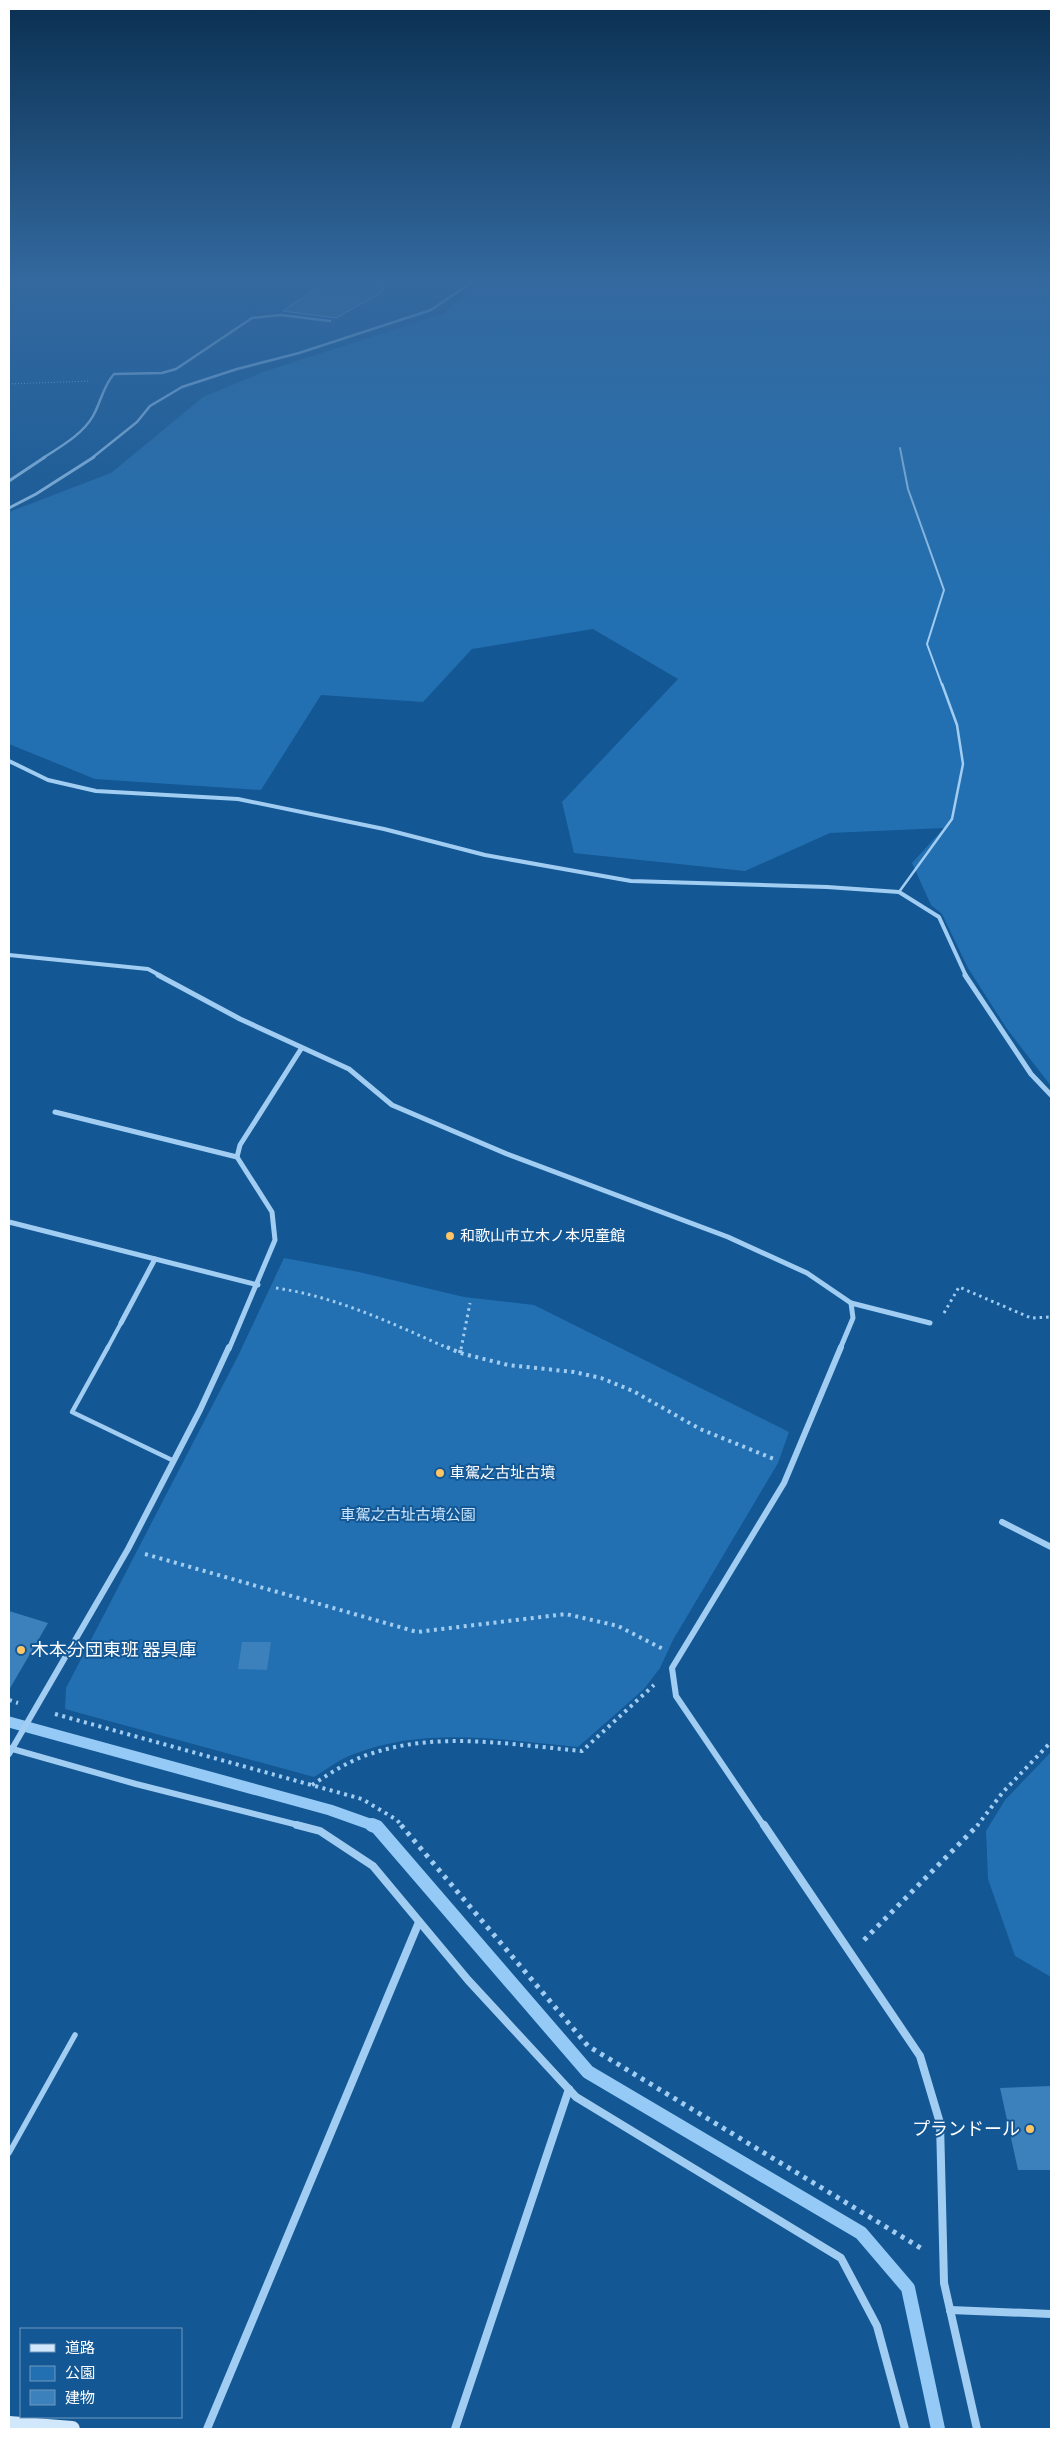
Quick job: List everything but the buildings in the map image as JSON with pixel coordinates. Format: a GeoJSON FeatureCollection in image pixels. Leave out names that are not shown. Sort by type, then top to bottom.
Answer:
{"type":"FeatureCollection","features":[{"type":"Feature","properties":{"kind":"main road"},"geometry":{"type":"LineString","coordinates":[[9,2424],[72,2429]]}},
{"type":"Feature","properties":{"kind":"street"},"geometry":{"type":"LineString","coordinates":[[9,481],[75,434],[91,420],[102,394]]}},
{"type":"Feature","properties":{"kind":"street"},"geometry":{"type":"LineString","coordinates":[[9,508],[36,494],[97,455],[137,422],[150,406],[172,394]]}},
{"type":"Feature","properties":{"kind":"street"},"geometry":{"type":"LineString","coordinates":[[9,761],[48,780],[96,791],[238,799],[384,829],[485,855],[630,881],[827,887],[899,892],[929,908],[939,917],[963,970],[1001,1031],[1031,1074],[1051,1095]]}},
{"type":"Feature","properties":{"kind":"street"},"geometry":{"type":"LineString","coordinates":[[9,955],[148,969],[240,1019],[301,1049],[350,1070],[392,1104],[516,1157],[728,1237],[806,1273],[851,1303],[930,1323]]}},
{"type":"Feature","properties":{"kind":"street"},"geometry":{"type":"LineString","coordinates":[[237,1157],[240,1146],[301,1049]]}},
{"type":"Feature","properties":{"kind":"street"},"geometry":{"type":"LineString","coordinates":[[55,1112],[237,1157],[272,1212],[275,1240],[258,1285],[174,1461],[128,1549],[10,1750],[320,1831],[373,1866],[468,1980],[576,2097],[840,2258],[877,2326],[905,2429]]}},
{"type":"Feature","properties":{"kind":"street"},"geometry":{"type":"LineString","coordinates":[[9,1222],[258,1285]]}},
{"type":"Feature","properties":{"kind":"street"},"geometry":{"type":"LineString","coordinates":[[121,1323],[155,1259]]}},
{"type":"Feature","properties":{"kind":"street"},"geometry":{"type":"LineString","coordinates":[[851,1303],[853,1318],[784,1483],[680,1658],[672,1668],[676,1696],[920,2056],[940,2123],[944,2283],[977,2429]]}},
{"type":"Feature","properties":{"kind":"street"},"geometry":{"type":"LineString","coordinates":[[1002,1522],[1051,1547]]}},
{"type":"Feature","properties":{"kind":"street"},"geometry":{"type":"LineString","coordinates":[[207,2429],[419,1922]]}},
{"type":"Feature","properties":{"kind":"street"},"geometry":{"type":"LineString","coordinates":[[455,2429],[569,2089]]}},
{"type":"Feature","properties":{"kind":"street"},"geometry":{"type":"LineString","coordinates":[[950,2310],[1051,2314]]}},
{"type":"Feature","properties":{"kind":"lane"},"geometry":{"type":"LineString","coordinates":[[899,892],[952,819],[962,764],[957,725],[927,644],[944,590],[908,489],[900,448]]}},
{"type":"Feature","properties":{"kind":"lane"},"geometry":{"type":"LineString","coordinates":[[121,1323],[72,1412],[174,1461]]}},
{"type":"Feature","properties":{"kind":"lane"},"geometry":{"type":"LineString","coordinates":[[9,2153],[75,2036]]}},
{"type":"Feature","properties":{"kind":"path"},"geometry":{"type":"LineString","coordinates":[[258,1285],[302,1292],[350,1306],[460,1354],[508,1365],[574,1372],[601,1378],[633,1391],[700,1429],[792,1466]]}},
{"type":"Feature","properties":{"kind":"path"},"geometry":{"type":"LineString","coordinates":[[930,1323],[943,1316],[959,1287],[1031,1318],[1051,1317]]}},
{"type":"Feature","properties":{"kind":"path"},"geometry":{"type":"LineString","coordinates":[[460,1354],[470,1303]]}},
{"type":"Feature","properties":{"kind":"path"},"geometry":{"type":"LineString","coordinates":[[128,1549],[417,1632],[566,1614],[618,1626],[680,1658]]}},
{"type":"Feature","properties":{"kind":"path"},"geometry":{"type":"LineString","coordinates":[[312,1785],[330,1771],[358,1758],[397,1745],[463,1741],[582,1751],[672,1668]]}},
{"type":"Feature","properties":{"kind":"path"},"geometry":{"type":"LineString","coordinates":[[34,1709],[362,1799],[397,1820],[588,2046],[943,2262]]}},
{"type":"Feature","properties":{"kind":"path"},"geometry":{"type":"LineString","coordinates":[[850,1955],[977,1826],[1003,1792],[1051,1742]]}},
{"type":"Feature","properties":{"kind":"green space"},"geometry":{"type":"Polygon","coordinates":[[[211,394],[1051,394],[1051,1086],[1007,1029],[968,968],[942,914],[931,905],[912,863],[944,828],[830,833],[745,871],[574,853],[562,802],[678,679],[593,629],[472,649],[423,702],[321,695],[261,790],[95,779],[9,744],[9,512],[111,473],[203,397],[211,394]]]}},
{"type":"Feature","properties":{"kind":"green space","name":"車駕之古址古墳公園"},"geometry":{"type":"Polygon","coordinates":[[[284,1258],[359,1272],[464,1297],[534,1305],[789,1432],[778,1463],[673,1640],[660,1668],[644,1689],[578,1747],[465,1737],[409,1740],[381,1745],[354,1754],[314,1777],[65,1709],[66,1688],[238,1356],[284,1258]]]}},
{"type":"Feature","properties":{"kind":"green space"},"geometry":{"type":"Polygon","coordinates":[[[1051,1752],[1051,1977],[1015,1956],[988,1879],[986,1831],[1005,1800],[1051,1752]]]}},
{"type":"Feature","properties":{"kind":"waterway"},"geometry":{"type":"LineString","coordinates":[[9,1722],[330,1810],[375,1826]]}},
{"type":"Feature","properties":{"kind":"waterway"},"geometry":{"type":"LineString","coordinates":[[372,1825],[377,1827],[588,2072],[861,2233],[908,2288],[938,2429]]}},
{"type":"Feature","properties":{"kind":"place","name":"和歌山市立木ノ本児童館"},"geometry":{"type":"Point","coordinates":[450,1236]}},
{"type":"Feature","properties":{"kind":"place","name":"車駕之古址古墳"},"geometry":{"type":"Point","coordinates":[440,1473]}},
{"type":"Feature","properties":{"kind":"place","name":"木本分団東班 器具庫"},"geometry":{"type":"Point","coordinates":[21,1650]}},
{"type":"Feature","properties":{"kind":"place","name":"プランドール"},"geometry":{"type":"Point","coordinates":[1030,2129]}}]}
